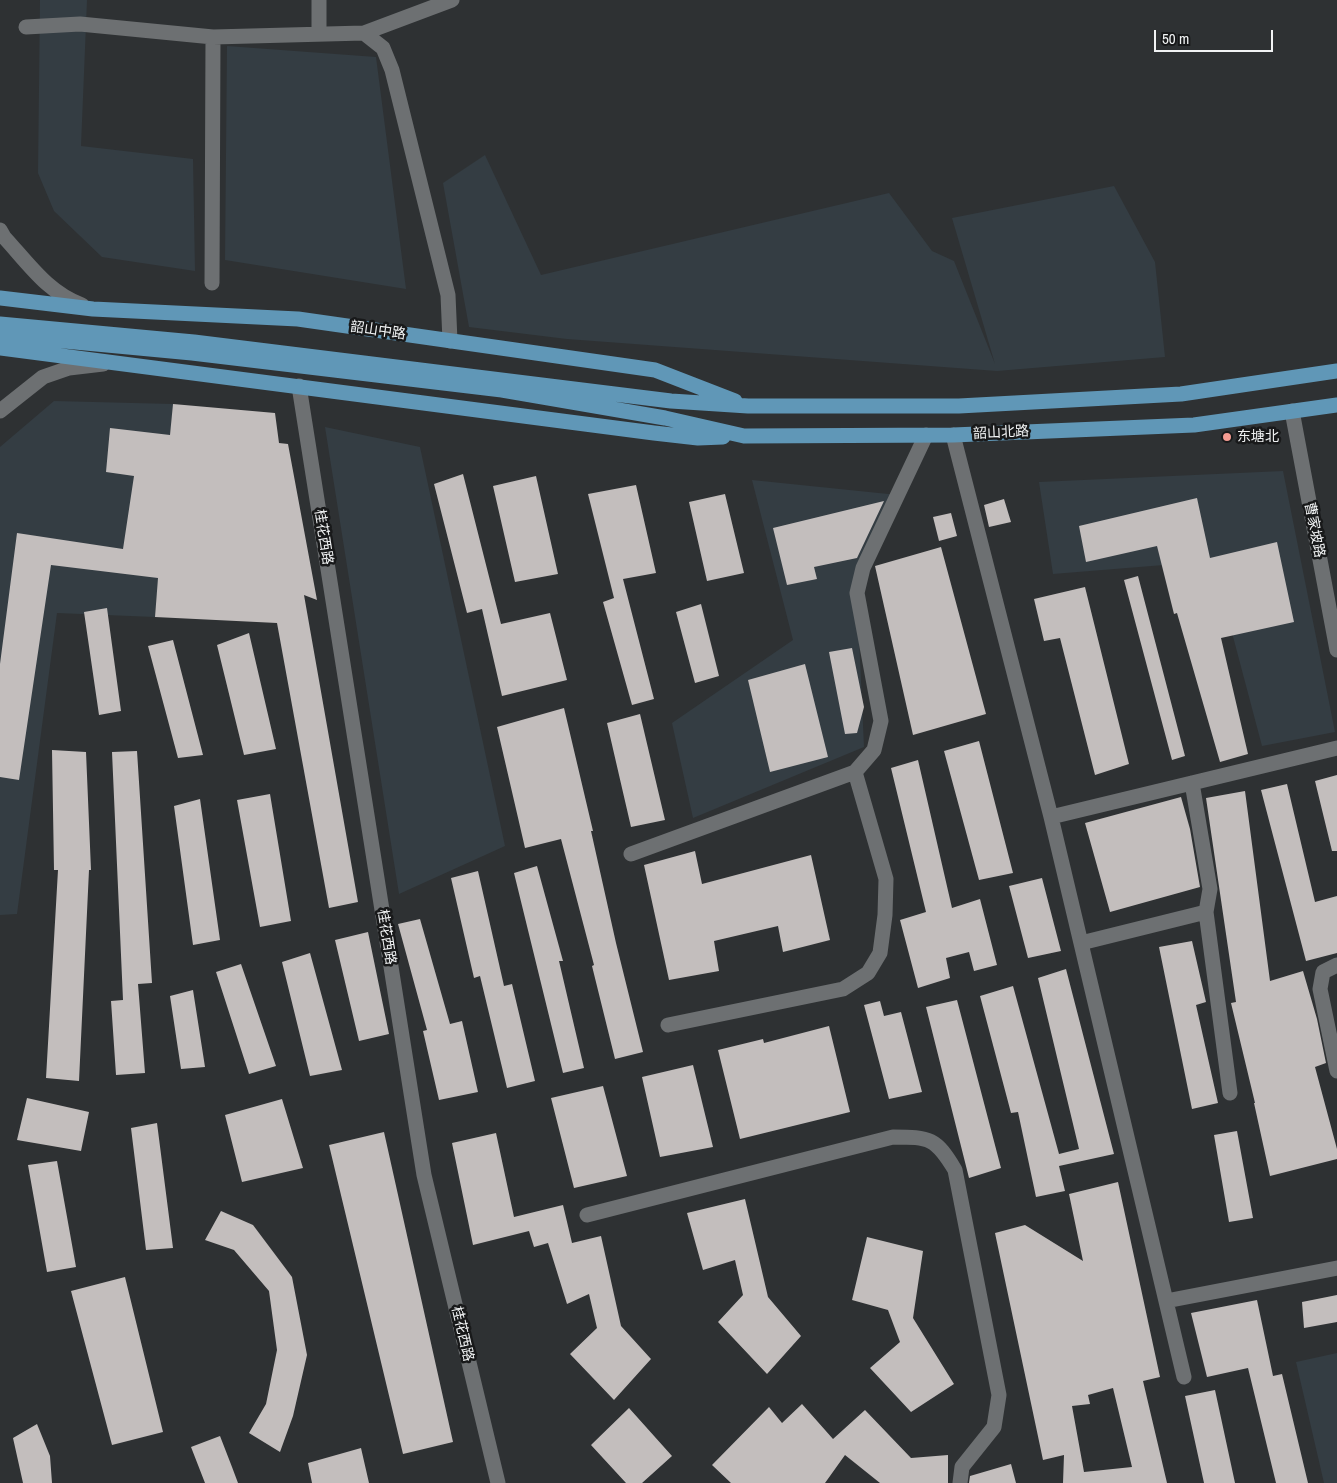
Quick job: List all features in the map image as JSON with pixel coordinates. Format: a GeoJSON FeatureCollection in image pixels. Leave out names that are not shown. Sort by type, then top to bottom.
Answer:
{"type":"FeatureCollection","features":[{"type":"Feature","properties":{"kind":"main road","name":"韶山中路"},"geometry":{"type":"LineString","coordinates":[[0,298],[93,309],[298,319],[655,370],[748,406]]}},
{"type":"Feature","properties":{"kind":"main road"},"geometry":{"type":"LineString","coordinates":[[0,324],[203,343],[671,401],[748,406],[959,406],[1171,394],[1337,371]]}},
{"type":"Feature","properties":{"kind":"main road","name":"韶山北路"},"geometry":{"type":"LineString","coordinates":[[0,335],[192,353],[492,389],[665,418],[744,436],[953,435],[1194,425],[1337,404]]}},
{"type":"Feature","properties":{"kind":"main road"},"geometry":{"type":"LineString","coordinates":[[0,348],[654,433],[698,438],[744,436]]}},
{"type":"Feature","properties":{"kind":"street"},"geometry":{"type":"LineString","coordinates":[[319,0],[319,34]]}},
{"type":"Feature","properties":{"kind":"street"},"geometry":{"type":"LineString","coordinates":[[26,27],[80,24],[213,37],[364,33],[452,0]]}},
{"type":"Feature","properties":{"kind":"street"},"geometry":{"type":"LineString","coordinates":[[364,33],[382,48],[392,70],[448,295],[450,341]]}},
{"type":"Feature","properties":{"kind":"street"},"geometry":{"type":"LineString","coordinates":[[212,283],[213,37]]}},
{"type":"Feature","properties":{"kind":"street"},"geometry":{"type":"LineString","coordinates":[[0,230],[4,237],[48,286],[65,299],[93,309]]}},
{"type":"Feature","properties":{"kind":"street"},"geometry":{"type":"LineString","coordinates":[[0,411],[43,377],[69,368],[108,363]]}},
{"type":"Feature","properties":{"kind":"street","name":"桂花西路"},"geometry":{"type":"LineString","coordinates":[[298,386],[424,1174],[498,1483]]}},
{"type":"Feature","properties":{"kind":"street","name":"曹家坡路"},"geometry":{"type":"LineString","coordinates":[[1292,411],[1337,650]]}},
{"type":"Feature","properties":{"kind":"street"},"geometry":{"type":"LineString","coordinates":[[631,854],[855,772],[874,750],[881,721],[857,593],[863,568],[926,435]]}},
{"type":"Feature","properties":{"kind":"street"},"geometry":{"type":"LineString","coordinates":[[953,435],[1051,817],[1184,1377]]}},
{"type":"Feature","properties":{"kind":"street"},"geometry":{"type":"LineString","coordinates":[[1051,817],[1337,748]]}},
{"type":"Feature","properties":{"kind":"street"},"geometry":{"type":"LineString","coordinates":[[668,1025],[843,989],[868,974],[880,953],[885,915],[886,879],[855,772]]}},
{"type":"Feature","properties":{"kind":"street"},"geometry":{"type":"LineString","coordinates":[[1192,783],[1210,889],[1206,912],[1230,1093]]}},
{"type":"Feature","properties":{"kind":"street"},"geometry":{"type":"LineString","coordinates":[[1081,943],[1206,912]]}},
{"type":"Feature","properties":{"kind":"street"},"geometry":{"type":"LineString","coordinates":[[1337,965],[1323,972],[1320,989],[1337,1070]]}},
{"type":"Feature","properties":{"kind":"street"},"geometry":{"type":"LineString","coordinates":[[587,1215],[894,1137],[922,1137],[942,1148],[955,1170],[999,1395],[994,1428],[962,1467],[960,1483]]}},
{"type":"Feature","properties":{"kind":"street"},"geometry":{"type":"LineString","coordinates":[[1166,1301],[1337,1268]]}},
{"type":"Feature","properties":{"kind":"shaded area"},"geometry":{"type":"Polygon","coordinates":[[[40,0],[87,0],[81,146],[193,159],[195,271],[102,257],[54,211],[38,173],[40,0]]]}},
{"type":"Feature","properties":{"kind":"shaded area"},"geometry":{"type":"Polygon","coordinates":[[[227,46],[376,57],[406,289],[225,260],[227,46]]]}},
{"type":"Feature","properties":{"kind":"shaded area"},"geometry":{"type":"Polygon","coordinates":[[[485,155],[541,275],[889,193],[932,251],[954,261],[995,364],[952,218],[1114,186],[1155,262],[1165,357],[997,371],[567,339],[469,327],[443,183],[485,155]]]}},
{"type":"Feature","properties":{"kind":"shaded area"},"geometry":{"type":"Polygon","coordinates":[[[54,401],[173,404],[155,617],[57,613],[17,914],[0,915],[0,447],[54,401]]]}},
{"type":"Feature","properties":{"kind":"shaded area"},"geometry":{"type":"Polygon","coordinates":[[[325,427],[420,447],[505,846],[399,894],[325,427]]]}},
{"type":"Feature","properties":{"kind":"shaded area"},"geometry":{"type":"Polygon","coordinates":[[[1283,471],[1335,732],[1262,746],[1213,561],[1053,574],[1039,482],[1283,471]]]}},
{"type":"Feature","properties":{"kind":"shaded area"},"geometry":{"type":"Polygon","coordinates":[[[752,480],[898,495],[857,593],[864,747],[693,818],[672,723],[793,640],[752,480]]]}},
{"type":"Feature","properties":{"kind":"shaded area"},"geometry":{"type":"Polygon","coordinates":[[[1337,1353],[1337,1483],[1324,1483],[1296,1362],[1337,1353]]]}},
{"type":"Feature","properties":{"kind":"building"},"geometry":{"type":"Polygon","coordinates":[[[173,404],[275,413],[279,443],[288,444],[317,600],[304,595],[358,902],[329,908],[277,623],[155,617],[158,578],[51,565],[19,780],[0,777],[0,664],[17,533],[123,549],[134,476],[106,472],[110,428],[170,435],[173,404]]]}},
{"type":"Feature","properties":{"kind":"building"},"geometry":{"type":"Polygon","coordinates":[[[463,474],[501,624],[550,613],[567,680],[502,696],[482,609],[467,613],[434,484],[463,474]]]}},
{"type":"Feature","properties":{"kind":"building"},"geometry":{"type":"Polygon","coordinates":[[[536,476],[558,574],[515,582],[493,486],[536,476]]]}},
{"type":"Feature","properties":{"kind":"building"},"geometry":{"type":"Polygon","coordinates":[[[636,485],[656,573],[623,579],[654,699],[632,705],[603,602],[614,598],[588,494],[636,485]]]}},
{"type":"Feature","properties":{"kind":"building"},"geometry":{"type":"Polygon","coordinates":[[[725,494],[744,573],[707,581],[689,502],[725,494]]]}},
{"type":"Feature","properties":{"kind":"building"},"geometry":{"type":"Polygon","coordinates":[[[1197,498],[1210,558],[1277,542],[1294,622],[1221,638],[1248,754],[1220,762],[1177,613],[1174,614],[1157,546],[1086,562],[1079,526],[1197,498]]]}},
{"type":"Feature","properties":{"kind":"building"},"geometry":{"type":"Polygon","coordinates":[[[1004,499],[1011,522],[989,527],[984,505],[1004,499]]]}},
{"type":"Feature","properties":{"kind":"building"},"geometry":{"type":"Polygon","coordinates":[[[884,501],[857,558],[814,567],[817,579],[787,585],[773,528],[884,501]]]}},
{"type":"Feature","properties":{"kind":"building"},"geometry":{"type":"Polygon","coordinates":[[[951,513],[957,536],[939,541],[933,517],[951,513]]]}},
{"type":"Feature","properties":{"kind":"building"},"geometry":{"type":"Polygon","coordinates":[[[941,547],[986,714],[913,735],[875,566],[941,547]]]}},
{"type":"Feature","properties":{"kind":"building"},"geometry":{"type":"Polygon","coordinates":[[[1138,576],[1185,756],[1172,760],[1124,580],[1138,576]]]}},
{"type":"Feature","properties":{"kind":"building"},"geometry":{"type":"Polygon","coordinates":[[[1085,587],[1129,764],[1095,775],[1060,638],[1044,641],[1034,599],[1085,587]]]}},
{"type":"Feature","properties":{"kind":"building"},"geometry":{"type":"Polygon","coordinates":[[[701,604],[719,676],[695,683],[676,612],[701,604]]]}},
{"type":"Feature","properties":{"kind":"building"},"geometry":{"type":"Polygon","coordinates":[[[107,608],[121,711],[99,715],[84,612],[107,608]]]}},
{"type":"Feature","properties":{"kind":"building"},"geometry":{"type":"Polygon","coordinates":[[[249,633],[276,749],[244,755],[217,645],[249,633]]]}},
{"type":"Feature","properties":{"kind":"building"},"geometry":{"type":"Polygon","coordinates":[[[173,640],[203,755],[178,758],[148,646],[173,640]]]}},
{"type":"Feature","properties":{"kind":"building"},"geometry":{"type":"Polygon","coordinates":[[[852,648],[864,707],[857,733],[845,734],[829,652],[852,648]]]}},
{"type":"Feature","properties":{"kind":"building"},"geometry":{"type":"Polygon","coordinates":[[[805,664],[828,757],[770,772],[748,680],[805,664]]]}},
{"type":"Feature","properties":{"kind":"building"},"geometry":{"type":"Polygon","coordinates":[[[564,708],[593,831],[591,831],[616,943],[643,1052],[615,1059],[592,966],[594,965],[561,839],[525,848],[497,727],[564,708]]]}},
{"type":"Feature","properties":{"kind":"building"},"geometry":{"type":"Polygon","coordinates":[[[640,714],[665,820],[631,827],[607,723],[640,714]]]}},
{"type":"Feature","properties":{"kind":"building"},"geometry":{"type":"Polygon","coordinates":[[[979,741],[1013,873],[979,880],[944,751],[979,741]]]}},
{"type":"Feature","properties":{"kind":"building"},"geometry":{"type":"Polygon","coordinates":[[[52,750],[86,752],[91,870],[89,870],[79,1081],[46,1078],[58,870],[54,870],[52,750]]]}},
{"type":"Feature","properties":{"kind":"building"},"geometry":{"type":"Polygon","coordinates":[[[137,751],[152,983],[138,984],[145,1073],[116,1075],[111,1001],[123,1000],[112,752],[137,751]]]}},
{"type":"Feature","properties":{"kind":"building"},"geometry":{"type":"Polygon","coordinates":[[[918,760],[952,908],[980,899],[997,965],[974,971],[969,952],[946,958],[950,978],[918,988],[900,920],[926,912],[891,768],[918,760]]]}},
{"type":"Feature","properties":{"kind":"building"},"geometry":{"type":"Polygon","coordinates":[[[1337,775],[1337,851],[1332,851],[1315,781],[1337,775]]]}},
{"type":"Feature","properties":{"kind":"building"},"geometry":{"type":"Polygon","coordinates":[[[1287,784],[1315,902],[1337,896],[1337,953],[1306,961],[1261,790],[1287,784]]]}},
{"type":"Feature","properties":{"kind":"building"},"geometry":{"type":"Polygon","coordinates":[[[1245,791],[1270,981],[1303,971],[1317,1019],[1326,1063],[1315,1067],[1337,1149],[1337,1159],[1270,1176],[1231,1003],[1236,1002],[1206,798],[1245,791]]]}},
{"type":"Feature","properties":{"kind":"building"},"geometry":{"type":"Polygon","coordinates":[[[270,794],[291,921],[260,927],[237,800],[270,794]]]}},
{"type":"Feature","properties":{"kind":"building"},"geometry":{"type":"Polygon","coordinates":[[[1181,797],[1190,829],[1200,887],[1110,912],[1085,823],[1181,797]]]}},
{"type":"Feature","properties":{"kind":"building"},"geometry":{"type":"Polygon","coordinates":[[[200,799],[220,940],[193,945],[174,806],[200,799]]]}},
{"type":"Feature","properties":{"kind":"building"},"geometry":{"type":"Polygon","coordinates":[[[695,851],[702,884],[811,855],[830,940],[783,952],[778,926],[714,941],[719,971],[669,980],[644,865],[695,851]]]}},
{"type":"Feature","properties":{"kind":"building"},"geometry":{"type":"Polygon","coordinates":[[[537,866],[563,961],[559,961],[584,1068],[563,1073],[514,873],[537,866]]]}},
{"type":"Feature","properties":{"kind":"building"},"geometry":{"type":"Polygon","coordinates":[[[478,871],[504,986],[512,984],[535,1081],[507,1088],[480,976],[474,978],[451,878],[478,871]]]}},
{"type":"Feature","properties":{"kind":"building"},"geometry":{"type":"Polygon","coordinates":[[[1042,878],[1061,951],[1028,958],[1009,886],[1042,878]]]}},
{"type":"Feature","properties":{"kind":"building"},"geometry":{"type":"Polygon","coordinates":[[[420,919],[450,1024],[462,1021],[478,1092],[439,1100],[423,1031],[427,1030],[398,924],[420,919]]]}},
{"type":"Feature","properties":{"kind":"building"},"geometry":{"type":"Polygon","coordinates":[[[368,932],[389,1034],[359,1041],[335,940],[368,932]]]}},
{"type":"Feature","properties":{"kind":"building"},"geometry":{"type":"Polygon","coordinates":[[[1192,941],[1206,1002],[1196,1005],[1218,1103],[1192,1109],[1159,947],[1192,941]]]}},
{"type":"Feature","properties":{"kind":"building"},"geometry":{"type":"Polygon","coordinates":[[[310,953],[342,1070],[310,1076],[282,962],[310,953]]]}},
{"type":"Feature","properties":{"kind":"building"},"geometry":{"type":"Polygon","coordinates":[[[241,964],[276,1066],[249,1074],[216,972],[241,964]]]}},
{"type":"Feature","properties":{"kind":"building"},"geometry":{"type":"Polygon","coordinates":[[[1066,969],[1114,1154],[1059,1166],[1065,1191],[1036,1197],[1018,1112],[1011,1113],[980,996],[1013,986],[1059,1154],[1079,1149],[1038,978],[1066,969]]]}},
{"type":"Feature","properties":{"kind":"building"},"geometry":{"type":"Polygon","coordinates":[[[193,990],[205,1067],[181,1069],[170,996],[193,990]]]}},
{"type":"Feature","properties":{"kind":"building"},"geometry":{"type":"Polygon","coordinates":[[[957,1000],[1001,1168],[969,1178],[926,1007],[957,1000]]]}},
{"type":"Feature","properties":{"kind":"building"},"geometry":{"type":"Polygon","coordinates":[[[880,1001],[884,1016],[901,1012],[922,1092],[889,1099],[864,1005],[880,1001]]]}},
{"type":"Feature","properties":{"kind":"building"},"geometry":{"type":"Polygon","coordinates":[[[829,1026],[850,1112],[740,1139],[718,1050],[763,1039],[764,1043],[829,1026]]]}},
{"type":"Feature","properties":{"kind":"building"},"geometry":{"type":"Polygon","coordinates":[[[693,1065],[713,1147],[660,1157],[642,1077],[693,1065]]]}},
{"type":"Feature","properties":{"kind":"building"},"geometry":{"type":"Polygon","coordinates":[[[603,1086],[627,1176],[574,1188],[551,1098],[603,1086]]]}},
{"type":"Feature","properties":{"kind":"building"},"geometry":{"type":"Polygon","coordinates":[[[27,1098],[89,1112],[81,1151],[17,1140],[27,1098]]]}},
{"type":"Feature","properties":{"kind":"building"},"geometry":{"type":"Polygon","coordinates":[[[282,1099],[303,1168],[242,1182],[225,1115],[282,1099]]]}},
{"type":"Feature","properties":{"kind":"building"},"geometry":{"type":"Polygon","coordinates":[[[157,1123],[173,1248],[146,1250],[131,1128],[157,1123]]]}},
{"type":"Feature","properties":{"kind":"building"},"geometry":{"type":"Polygon","coordinates":[[[1237,1131],[1253,1218],[1229,1222],[1214,1135],[1237,1131]]]}},
{"type":"Feature","properties":{"kind":"building"},"geometry":{"type":"Polygon","coordinates":[[[384,1132],[453,1442],[403,1454],[329,1145],[384,1132]]]}},
{"type":"Feature","properties":{"kind":"building"},"geometry":{"type":"Polygon","coordinates":[[[496,1133],[514,1217],[563,1205],[572,1243],[601,1236],[621,1326],[651,1359],[614,1400],[570,1354],[597,1328],[589,1294],[567,1304],[548,1243],[534,1247],[529,1231],[473,1245],[452,1143],[496,1133]]]}},
{"type":"Feature","properties":{"kind":"building"},"geometry":{"type":"Polygon","coordinates":[[[57,1161],[76,1267],[47,1272],[28,1165],[57,1161]]]}},
{"type":"Feature","properties":{"kind":"building"},"geometry":{"type":"Polygon","coordinates":[[[1118,1182],[1160,1377],[1143,1381],[1167,1483],[1063,1483],[1064,1455],[1043,1460],[995,1233],[1025,1225],[1083,1261],[1069,1194],[1118,1182]],[[1113,1388],[1088,1395],[1090,1404],[1072,1406],[1084,1472],[1132,1467],[1113,1388]]]}},
{"type":"Feature","properties":{"kind":"building"},"geometry":{"type":"Polygon","coordinates":[[[745,1199],[768,1297],[801,1336],[767,1374],[718,1322],[743,1295],[735,1260],[703,1270],[687,1213],[745,1199]]]}},
{"type":"Feature","properties":{"kind":"building"},"geometry":{"type":"Polygon","coordinates":[[[221,1211],[253,1225],[292,1277],[307,1355],[293,1416],[280,1452],[249,1433],[266,1404],[277,1350],[269,1291],[234,1250],[205,1240],[221,1211]]]}},
{"type":"Feature","properties":{"kind":"building"},"geometry":{"type":"Polygon","coordinates":[[[867,1237],[923,1251],[913,1318],[954,1384],[911,1412],[870,1368],[900,1342],[888,1310],[852,1300],[867,1237]]]}},
{"type":"Feature","properties":{"kind":"building"},"geometry":{"type":"Polygon","coordinates":[[[125,1277],[163,1432],[112,1445],[71,1291],[125,1277]]]}},
{"type":"Feature","properties":{"kind":"building"},"geometry":{"type":"Polygon","coordinates":[[[1337,1295],[1337,1322],[1304,1328],[1302,1302],[1337,1295]]]}},
{"type":"Feature","properties":{"kind":"building"},"geometry":{"type":"Polygon","coordinates":[[[1257,1300],[1273,1376],[1282,1374],[1308,1483],[1276,1483],[1248,1368],[1207,1377],[1191,1313],[1257,1300]]]}},
{"type":"Feature","properties":{"kind":"building"},"geometry":{"type":"Polygon","coordinates":[[[1215,1390],[1235,1483],[1204,1483],[1185,1396],[1215,1390]]]}},
{"type":"Feature","properties":{"kind":"building"},"geometry":{"type":"Polygon","coordinates":[[[802,1404],[833,1439],[865,1410],[911,1458],[948,1455],[948,1483],[880,1483],[845,1455],[825,1483],[731,1483],[712,1465],[769,1407],[782,1423],[802,1404]]]}},
{"type":"Feature","properties":{"kind":"building"},"geometry":{"type":"Polygon","coordinates":[[[629,1408],[672,1456],[642,1483],[626,1483],[591,1445],[629,1408]]]}},
{"type":"Feature","properties":{"kind":"building"},"geometry":{"type":"Polygon","coordinates":[[[37,1424],[50,1456],[52,1483],[23,1483],[13,1438],[37,1424]]]}},
{"type":"Feature","properties":{"kind":"building"},"geometry":{"type":"Polygon","coordinates":[[[220,1436],[238,1483],[205,1483],[191,1447],[220,1436]]]}},
{"type":"Feature","properties":{"kind":"building"},"geometry":{"type":"Polygon","coordinates":[[[361,1448],[369,1483],[312,1483],[308,1463],[361,1448]]]}},
{"type":"Feature","properties":{"kind":"building"},"geometry":{"type":"Polygon","coordinates":[[[1011,1464],[1016,1483],[969,1483],[970,1476],[1011,1464]]]}},
{"type":"Feature","properties":{"kind":"place","name":"东塘北"},"geometry":{"type":"Point","coordinates":[1227,437]}}]}
